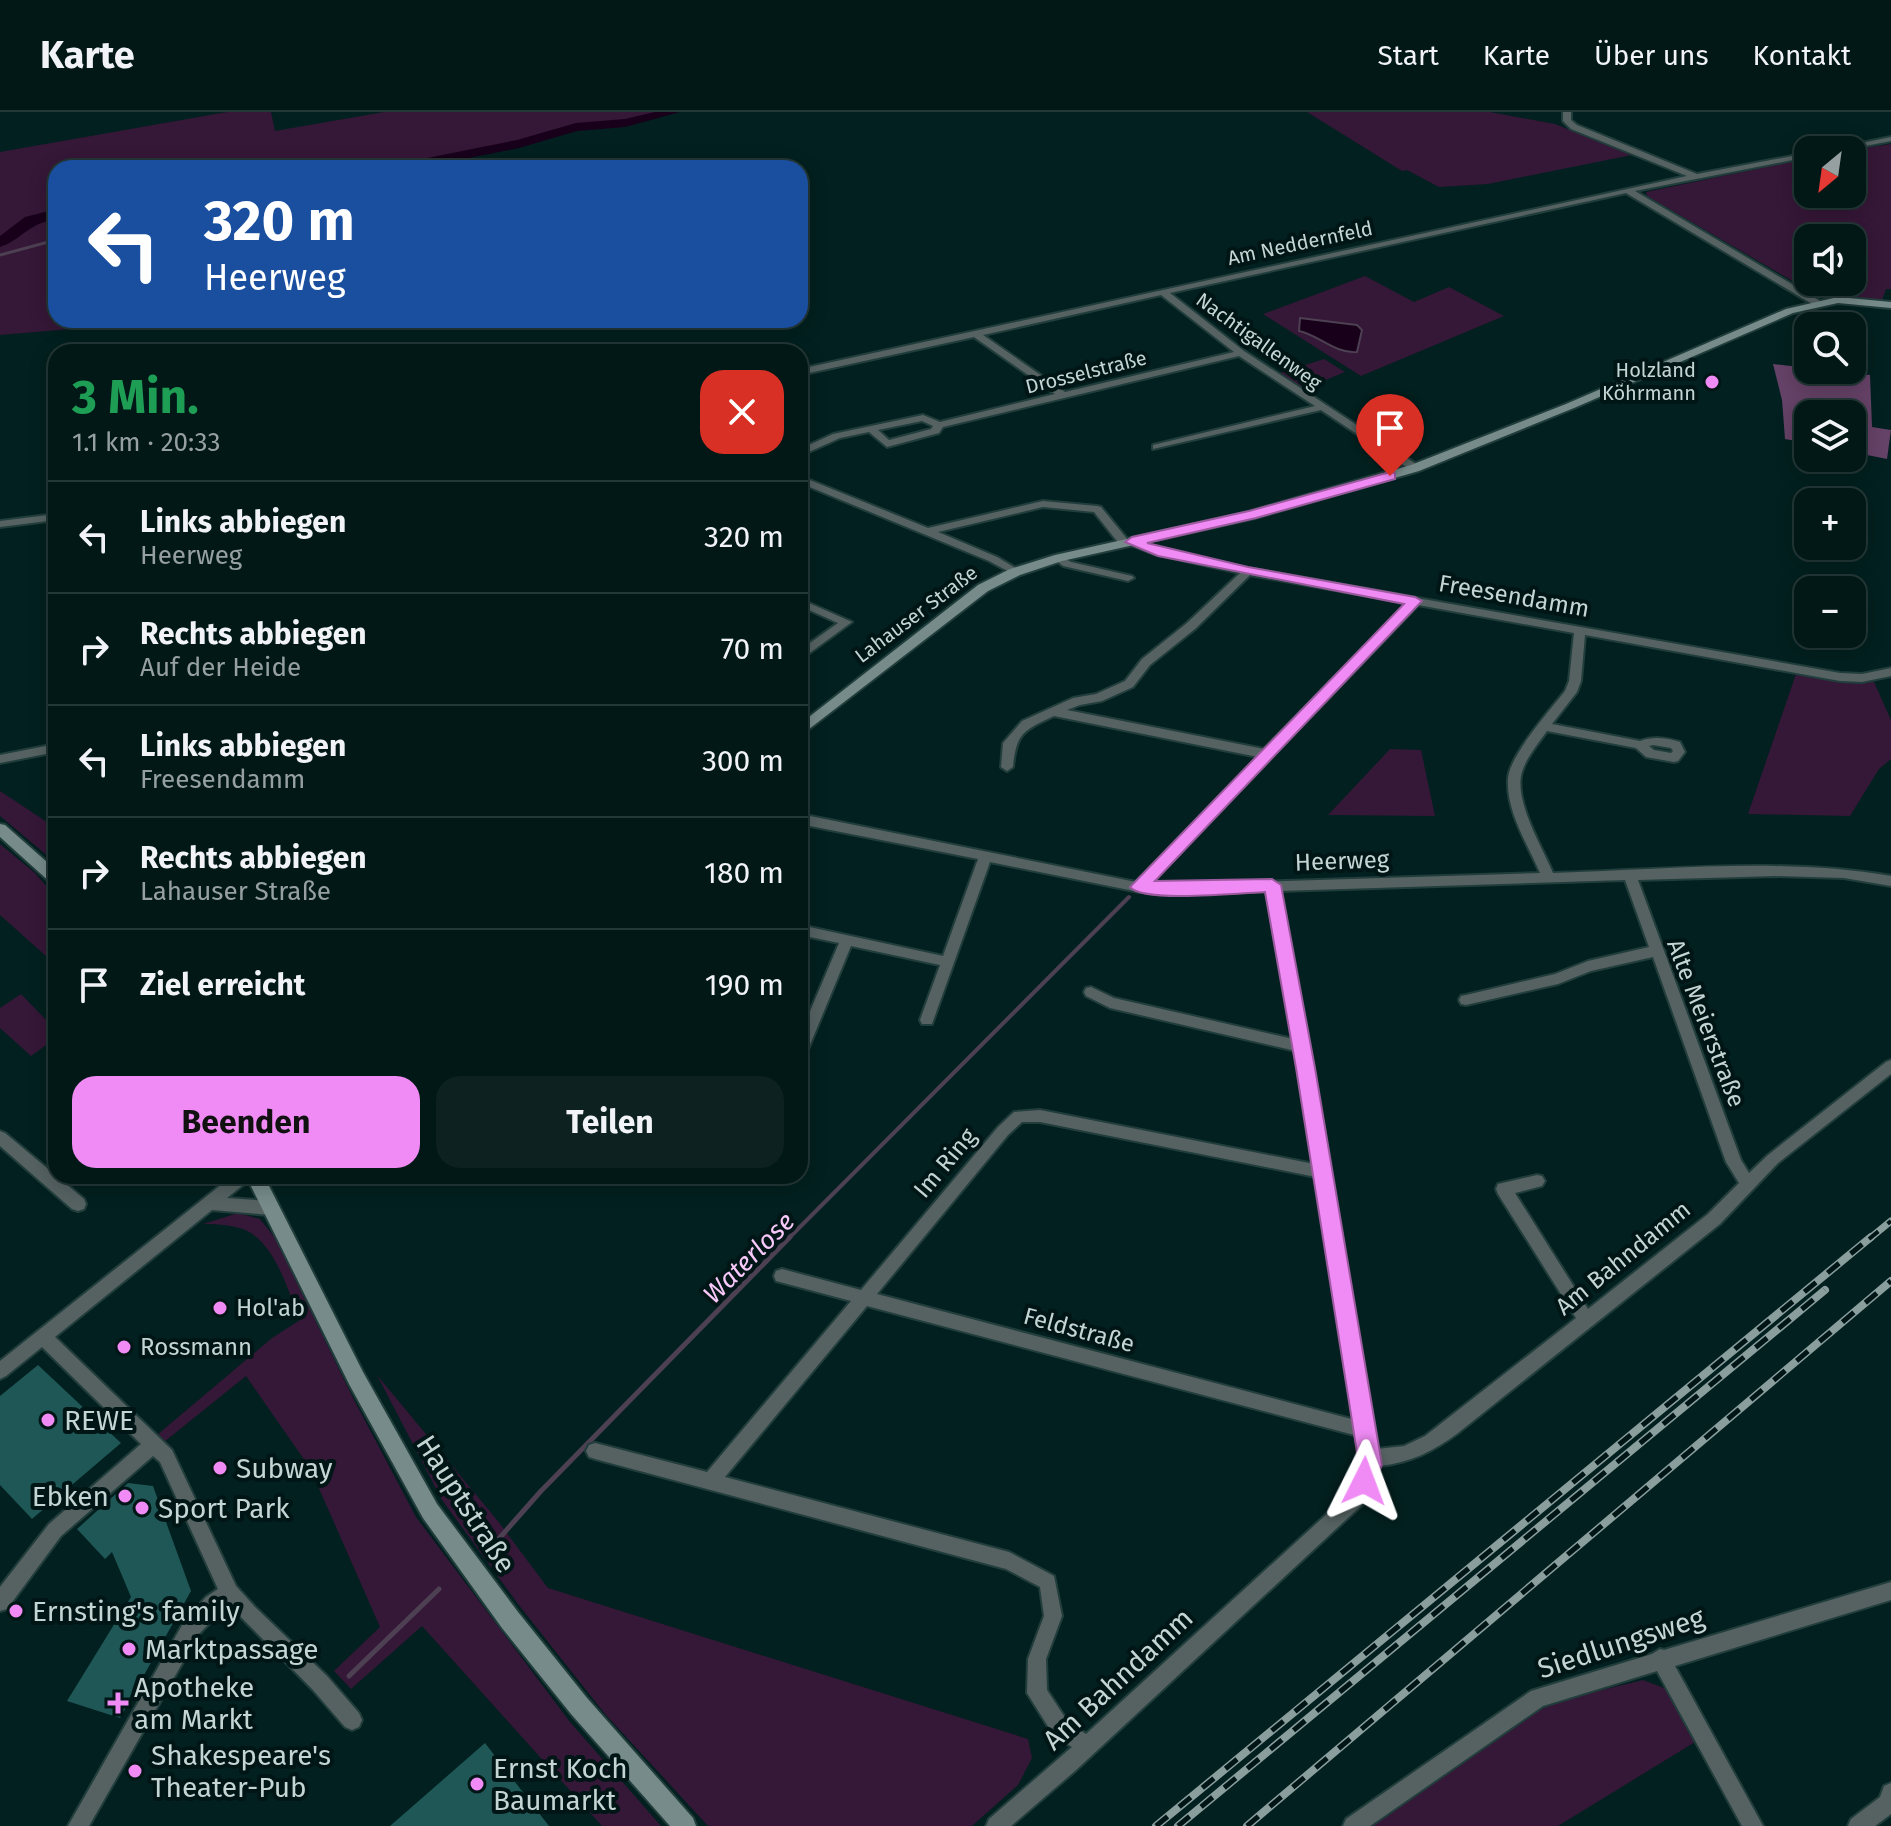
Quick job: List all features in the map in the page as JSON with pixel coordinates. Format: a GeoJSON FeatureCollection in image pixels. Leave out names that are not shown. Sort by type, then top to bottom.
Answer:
{"type":"FeatureCollection","features":[{"type":"Feature","properties":{"kind":"street"},"geometry":{"type":"LineString","coordinates":[[1567,112],[1567,121],[1574,127],[1694,176]]}},
{"type":"Feature","properties":{"kind":"street"},"geometry":{"type":"LineString","coordinates":[[1866,144],[1891,139]]}},
{"type":"Feature","properties":{"kind":"street","name":"Am Neddernfeld"},"geometry":{"type":"LineString","coordinates":[[808,370],[1627,190],[1794,158]]}},
{"type":"Feature","properties":{"kind":"street"},"geometry":{"type":"LineString","coordinates":[[1627,190],[1817,303]]}},
{"type":"Feature","properties":{"kind":"street","name":"Nachtigallenweg"},"geometry":{"type":"LineString","coordinates":[[1163,292],[1241,353],[1319,408],[1415,468]]}},
{"type":"Feature","properties":{"kind":"street","name":"Lahauser Straße"},"geometry":{"type":"LineString","coordinates":[[808,725],[983,588],[1015,572],[1059,558],[1251,515],[1415,468],[1570,406],[1790,311],[1838,300],[1891,305]]}},
{"type":"Feature","properties":{"kind":"street"},"geometry":{"type":"LineString","coordinates":[[976,334],[1064,396]]}},
{"type":"Feature","properties":{"kind":"street","name":"Drosselstraße"},"geometry":{"type":"LineString","coordinates":[[808,449],[837,436],[923,418],[939,425],[1241,353]]}},
{"type":"Feature","properties":{"kind":"street"},"geometry":{"type":"LineString","coordinates":[[1157,447],[1319,408]]}},
{"type":"Feature","properties":{"kind":"street","name":"Drosselstraße"},"geometry":{"type":"LineString","coordinates":[[871,429],[887,444],[935,431],[939,425]]}},
{"type":"Feature","properties":{"kind":"street"},"geometry":{"type":"LineString","coordinates":[[808,482],[993,559],[1015,572]]}},
{"type":"Feature","properties":{"kind":"street"},"geometry":{"type":"LineString","coordinates":[[925,532],[1043,504],[1097,509],[1128,542]]}},
{"type":"Feature","properties":{"kind":"street"},"geometry":{"type":"LineString","coordinates":[[0,524],[48,518]]}},
{"type":"Feature","properties":{"kind":"street","name":"Freesendamm"},"geometry":{"type":"LineString","coordinates":[[1128,542],[1158,552],[1248,571],[1840,677],[1862,678],[1891,672]]}},
{"type":"Feature","properties":{"kind":"street"},"geometry":{"type":"LineString","coordinates":[[1059,558],[1067,564],[1128,578]]}},
{"type":"Feature","properties":{"kind":"street"},"geometry":{"type":"LineString","coordinates":[[1007,767],[1009,743],[1026,724],[1077,701],[1098,698],[1129,684],[1146,662],[1191,626],[1248,571]]}},
{"type":"Feature","properties":{"kind":"street"},"geometry":{"type":"LineString","coordinates":[[1139,887],[1415,601]]}},
{"type":"Feature","properties":{"kind":"street"},"geometry":{"type":"LineString","coordinates":[[808,605],[846,622],[808,650]]}},
{"type":"Feature","properties":{"kind":"street"},"geometry":{"type":"LineString","coordinates":[[1548,877],[1516,793],[1513,775],[1524,754],[1571,692],[1580,631]]}},
{"type":"Feature","properties":{"kind":"street"},"geometry":{"type":"LineString","coordinates":[[1053,712],[1266,754]]}},
{"type":"Feature","properties":{"kind":"street"},"geometry":{"type":"LineString","coordinates":[[1546,727],[1640,745]]}},
{"type":"Feature","properties":{"kind":"street"},"geometry":{"type":"LineString","coordinates":[[0,759],[48,750]]}},
{"type":"Feature","properties":{"kind":"street","name":"Heerweg"},"geometry":{"type":"LineString","coordinates":[[808,821],[1139,887],[1189,889],[1775,871],[1844,873],[1891,881]]}},
{"type":"Feature","properties":{"kind":"street"},"geometry":{"type":"LineString","coordinates":[[0,829],[48,872]]}},
{"type":"Feature","properties":{"kind":"street"},"geometry":{"type":"LineString","coordinates":[[927,1020],[985,858]]}},
{"type":"Feature","properties":{"kind":"street","name":"Alte Meierstraße"},"geometry":{"type":"LineString","coordinates":[[1630,875],[1734,1162],[1748,1184]]}},
{"type":"Feature","properties":{"kind":"street"},"geometry":{"type":"LineString","coordinates":[[1272,885],[1302,1047],[1370,1462]]}},
{"type":"Feature","properties":{"kind":"street"},"geometry":{"type":"LineString","coordinates":[[808,932],[949,962]]}},
{"type":"Feature","properties":{"kind":"street"},"geometry":{"type":"LineString","coordinates":[[808,1033],[847,940]]}},
{"type":"Feature","properties":{"kind":"street"},"geometry":{"type":"LineString","coordinates":[[1466,1000],[1558,979],[1588,966],[1655,951]]}},
{"type":"Feature","properties":{"kind":"street"},"geometry":{"type":"LineString","coordinates":[[1091,992],[1110,1003],[1302,1047]]}},
{"type":"Feature","properties":{"kind":"street","name":"Am Bahndamm"},"geometry":{"type":"LineString","coordinates":[[996,1826],[1358,1497],[1370,1462],[1419,1451],[1714,1219],[1773,1159],[1891,1066]]}},
{"type":"Feature","properties":{"kind":"street","name":"Im Ring"},"geometry":{"type":"LineString","coordinates":[[712,1480],[1003,1131],[1019,1116],[1040,1116],[1323,1172]]}},
{"type":"Feature","properties":{"kind":"street"},"geometry":{"type":"LineString","coordinates":[[0,1137],[48,1178]]}},
{"type":"Feature","properties":{"kind":"street"},"geometry":{"type":"LineString","coordinates":[[1537,1181],[1504,1189],[1587,1321]]}},
{"type":"Feature","properties":{"kind":"street"},"geometry":{"type":"LineString","coordinates":[[55,1184],[78,1204]]}},
{"type":"Feature","properties":{"kind":"street"},"geometry":{"type":"LineString","coordinates":[[0,1371],[233,1184]]}},
{"type":"Feature","properties":{"kind":"street","name":"Hauptstraße"},"geometry":{"type":"LineString","coordinates":[[259,1184],[356,1378],[430,1511],[510,1620],[579,1706],[685,1826]]}},
{"type":"Feature","properties":{"kind":"street"},"geometry":{"type":"LineString","coordinates":[[210,1203],[270,1208]]}},
{"type":"Feature","properties":{"kind":"street","name":"Feldstraße"},"geometry":{"type":"LineString","coordinates":[[782,1276],[1364,1430]]}},
{"type":"Feature","properties":{"kind":"street"},"geometry":{"type":"LineString","coordinates":[[43,1337],[155,1443],[174,1470],[229,1592],[320,1683],[352,1720]]}},
{"type":"Feature","properties":{"kind":"street"},"geometry":{"type":"LineString","coordinates":[[0,1602],[55,1530],[155,1443]]}},
{"type":"Feature","properties":{"kind":"street"},"geometry":{"type":"LineString","coordinates":[[595,1451],[1009,1561],[1048,1582],[1053,1616],[1037,1659],[1037,1693],[1061,1729],[1087,1746]]}},
{"type":"Feature","properties":{"kind":"street","name":"Siedlungsweg"},"geometry":{"type":"LineString","coordinates":[[1353,1826],[1538,1698],[1660,1658],[1891,1591]]}},
{"type":"Feature","properties":{"kind":"street"},"geometry":{"type":"LineString","coordinates":[[78,1826],[192,1627],[229,1592]]}},
{"type":"Feature","properties":{"kind":"street"},"geometry":{"type":"LineString","coordinates":[[1660,1658],[1753,1826]]}},
{"type":"Feature","properties":{"kind":"street"},"geometry":{"type":"LineString","coordinates":[[1858,1826],[1890,1800]]}},
{"type":"Feature","properties":{"kind":"shaded area"},"geometry":{"type":"Polygon","coordinates":[[[227,112],[271,112],[275,131],[384,112],[662,112],[624,121],[576,125],[517,142],[427,160],[48,160],[48,328],[82,328],[0,335],[0,152],[227,112]]]}},
{"type":"Feature","properties":{"kind":"shaded area"},"geometry":{"type":"Polygon","coordinates":[[[1307,112],[1490,112],[1555,124],[1632,155],[1488,184],[1439,187],[1407,170],[1402,171],[1307,112]]]}},
{"type":"Feature","properties":{"kind":"shaded area"},"geometry":{"type":"Polygon","coordinates":[[[1891,144],[1891,289],[1886,289],[1882,300],[1837,296],[1866,296],[1866,224],[1794,224],[1794,282],[1647,196],[1646,192],[1794,161],[1794,208],[1866,208],[1866,148],[1891,144]]]}},
{"type":"Feature","properties":{"kind":"shaded area"},"geometry":{"type":"Polygon","coordinates":[[[1365,276],[1414,302],[1449,287],[1504,316],[1361,376],[1263,314],[1365,276]]]}},
{"type":"Feature","properties":{"kind":"shaded area"},"geometry":{"type":"Polygon","coordinates":[[[1300,318],[1357,325],[1362,330],[1357,352],[1341,350],[1299,331],[1300,318]]]}},
{"type":"Feature","properties":{"kind":"shaded area"},"geometry":{"type":"Polygon","coordinates":[[[1324,359],[1345,372],[1301,390],[1277,374],[1324,359]]]}},
{"type":"Feature","properties":{"kind":"shaded area"},"geometry":{"type":"Polygon","coordinates":[[[1773,364],[1794,366],[1794,384],[1866,384],[1866,375],[1870,375],[1872,427],[1891,430],[1887,459],[1866,455],[1866,400],[1794,400],[1794,441],[1785,439],[1782,400],[1773,364]]]}},
{"type":"Feature","properties":{"kind":"shaded area"},"geometry":{"type":"Polygon","coordinates":[[[1797,671],[1874,682],[1891,720],[1891,759],[1879,769],[1850,816],[1748,814],[1797,671]]]}},
{"type":"Feature","properties":{"kind":"shaded area"},"geometry":{"type":"Polygon","coordinates":[[[1390,749],[1421,750],[1435,816],[1328,815],[1390,749]]]}},
{"type":"Feature","properties":{"kind":"shaded area"},"geometry":{"type":"Polygon","coordinates":[[[0,791],[48,823],[48,856],[0,816],[0,791]]]}},
{"type":"Feature","properties":{"kind":"shaded area"},"geometry":{"type":"Polygon","coordinates":[[[0,844],[48,888],[48,958],[0,915],[0,844]]]}},
{"type":"Feature","properties":{"kind":"shaded area"},"geometry":{"type":"Polygon","coordinates":[[[21,994],[48,1022],[48,1044],[31,1056],[0,1028],[0,1008],[21,994]]]}},
{"type":"Feature","properties":{"kind":"shaded area"},"geometry":{"type":"Polygon","coordinates":[[[238,1213],[260,1219],[275,1238],[352,1396],[416,1517],[570,1722],[661,1826],[602,1826],[422,1626],[351,1689],[334,1671],[380,1627],[310,1468],[246,1376],[164,1442],[157,1435],[272,1338],[300,1320],[275,1261],[260,1241],[240,1228],[203,1224],[238,1213]]]}},
{"type":"Feature","properties":{"kind":"shaded area"},"geometry":{"type":"Polygon","coordinates":[[[377,1375],[497,1520],[548,1588],[1028,1739],[1032,1758],[1018,1785],[972,1826],[708,1826],[605,1714],[518,1604],[442,1500],[377,1375]]]}},
{"type":"Feature","properties":{"kind":"shaded area"},"geometry":{"type":"Polygon","coordinates":[[[1643,1680],[1672,1691],[1695,1742],[1558,1826],[1368,1826],[1491,1737],[1557,1701],[1643,1680]]]}},
{"type":"Feature","properties":{"kind":"building","name":"REWE"},"geometry":{"type":"Polygon","coordinates":[[[38,1365],[121,1443],[32,1519],[0,1485],[0,1396],[38,1365]]]}},
{"type":"Feature","properties":{"kind":"building","name":"Marktpassage"},"geometry":{"type":"Polygon","coordinates":[[[128,1483],[153,1486],[191,1591],[120,1718],[67,1701],[131,1597],[112,1552],[105,1559],[77,1529],[128,1483]]]}},
{"type":"Feature","properties":{"kind":"building","name":"Ernst Koch Baumarkt"},"geometry":{"type":"Polygon","coordinates":[[[485,1743],[549,1826],[390,1826],[485,1743]]]}},
{"type":"Feature","properties":{"kind":"waterway"},"geometry":{"type":"LineString","coordinates":[[438,160],[519,144],[576,127],[625,123],[673,112]]}},
{"type":"Feature","properties":{"kind":"waterway"},"geometry":{"type":"LineString","coordinates":[[0,242],[30,220],[48,216]]}},
{"type":"Feature","properties":{"kind":"waterway"},"geometry":{"type":"LineString","coordinates":[[0,255],[48,242]]}},
{"type":"Feature","properties":{"kind":"waterway","name":"Waterlose"},"geometry":{"type":"LineString","coordinates":[[788,1239],[1129,897]]}},
{"type":"Feature","properties":{"kind":"waterway","name":"Waterlose"},"geometry":{"type":"LineString","coordinates":[[496,1542],[541,1491],[790,1237]]}},
{"type":"Feature","properties":{"kind":"waterway","name":"Waterlose"},"geometry":{"type":"LineString","coordinates":[[349,1676],[439,1589]]}},
{"type":"Feature","properties":{"kind":"railway"},"geometry":{"type":"LineString","coordinates":[[1869,1239],[1891,1221]]}},
{"type":"Feature","properties":{"kind":"railway"},"geometry":{"type":"LineString","coordinates":[[1156,1826],[1871,1237]]}},
{"type":"Feature","properties":{"kind":"railway"},"geometry":{"type":"LineString","coordinates":[[1247,1826],[1891,1281]]}},
{"type":"Feature","properties":{"kind":"railway"},"geometry":{"type":"LineString","coordinates":[[1178,1826],[1825,1290]]}},
{"type":"Feature","properties":{"kind":"place","name":"Holzland Köhrmann"},"geometry":{"type":"Point","coordinates":[1712,382]}},
{"type":"Feature","properties":{"kind":"place","name":"Hol'ab"},"geometry":{"type":"Point","coordinates":[220,1308]}},
{"type":"Feature","properties":{"kind":"place","name":"Rossmann"},"geometry":{"type":"Point","coordinates":[124,1347]}},
{"type":"Feature","properties":{"kind":"place","name":"REWE"},"geometry":{"type":"Point","coordinates":[48,1420]}},
{"type":"Feature","properties":{"kind":"place","name":"Subway"},"geometry":{"type":"Point","coordinates":[220,1468]}},
{"type":"Feature","properties":{"kind":"place","name":"Ebken"},"geometry":{"type":"Point","coordinates":[125,1496]}},
{"type":"Feature","properties":{"kind":"place","name":"Sport Park"},"geometry":{"type":"Point","coordinates":[142,1508]}},
{"type":"Feature","properties":{"kind":"place","name":"Ernsting's family"},"geometry":{"type":"Point","coordinates":[16,1611]}},
{"type":"Feature","properties":{"kind":"place","name":"Marktpassage"},"geometry":{"type":"Point","coordinates":[129,1649]}},
{"type":"Feature","properties":{"kind":"place","name":"Apotheke am Markt"},"geometry":{"type":"Point","coordinates":[118,1703]}},
{"type":"Feature","properties":{"kind":"place","name":"Shakespeare's Theater-Pub"},"geometry":{"type":"Point","coordinates":[135,1771]}},
{"type":"Feature","properties":{"kind":"place","name":"Ernst Koch Baumarkt"},"geometry":{"type":"Point","coordinates":[477,1784]}},
{"type":"Feature","properties":{"kind":"route"},"geometry":{"type":"LineString","coordinates":[[1364,1481],[1371,1465],[1306,1068],[1272,885],[1189,889],[1139,887],[1415,601],[1248,571],[1158,552],[1132,542],[1251,515],[1390,476]]}}]}
